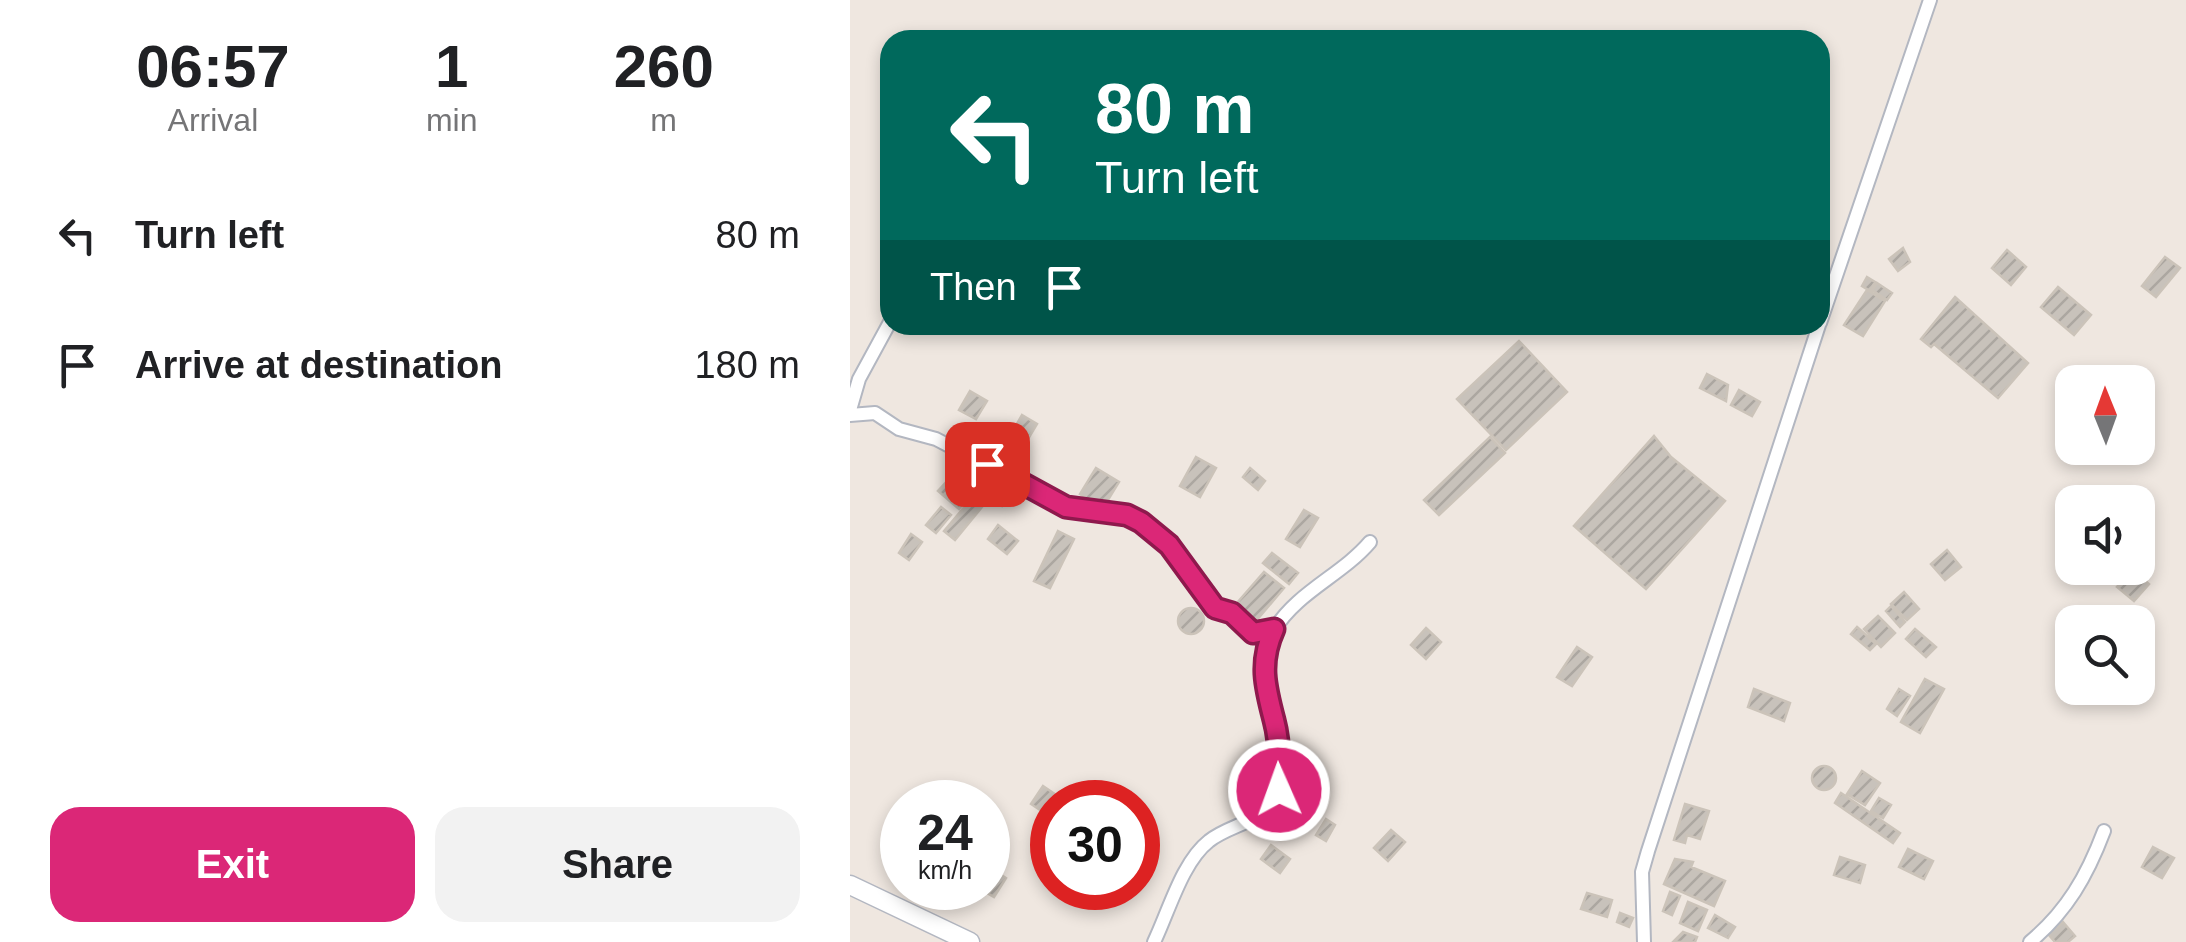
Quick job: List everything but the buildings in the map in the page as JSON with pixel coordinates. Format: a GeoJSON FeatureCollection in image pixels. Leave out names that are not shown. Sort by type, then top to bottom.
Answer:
{"type":"FeatureCollection","features":[{"type":"Feature","properties":{"kind":"main road"},"geometry":{"type":"LineString","coordinates":[[850,885],[970,942]]}},
{"type":"Feature","properties":{"kind":"street"},"geometry":{"type":"LineString","coordinates":[[1830,295],[1930,0]]}},
{"type":"Feature","properties":{"kind":"street"},"geometry":{"type":"LineString","coordinates":[[883,335],[859,379],[850,412],[875,413],[899,429],[936,439],[1066,507],[1127,515],[1141,522],[1169,545],[1215,608],[1232,613],[1253,633],[1274,629]]}},
{"type":"Feature","properties":{"kind":"street"},"geometry":{"type":"LineString","coordinates":[[1644,942],[1645,862],[1816,335]]}},
{"type":"Feature","properties":{"kind":"street"},"geometry":{"type":"LineString","coordinates":[[1154,942],[1202,847],[1274,804],[1279,790],[1278,748],[1263,675],[1265,648],[1274,629],[1294,604],[1370,542]]}},
{"type":"Feature","properties":{"kind":"street"},"geometry":{"type":"LineString","coordinates":[[2030,942],[2068,904],[2087,876],[2104,831]]}},
{"type":"Feature","properties":{"kind":"route"},"geometry":{"type":"LineString","coordinates":[[987,464],[1066,507],[1127,515],[1141,522],[1169,545],[1215,608],[1232,613],[1253,633],[1274,629],[1265,648],[1263,675],[1266,700],[1274,718],[1279,790]]}}]}
